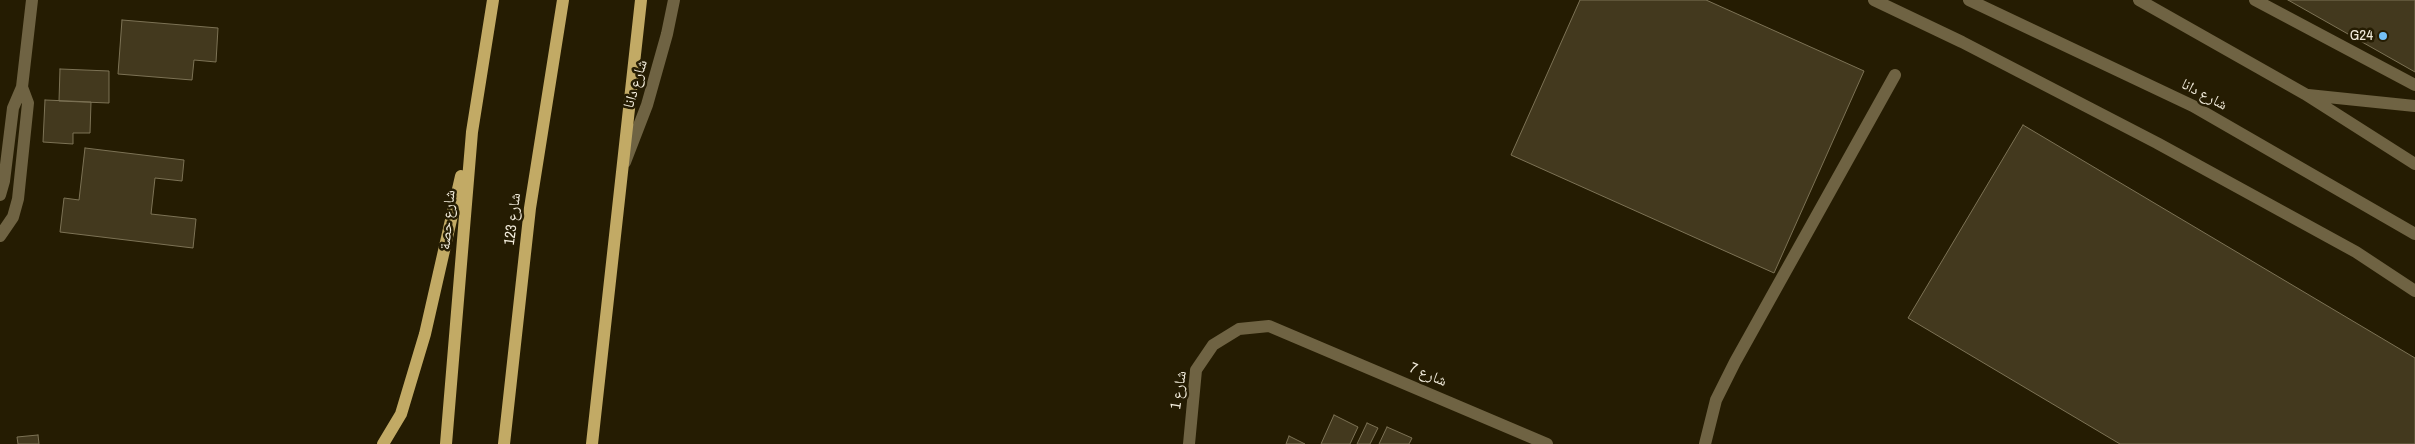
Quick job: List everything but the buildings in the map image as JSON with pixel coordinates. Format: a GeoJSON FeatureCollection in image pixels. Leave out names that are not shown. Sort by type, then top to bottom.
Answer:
{"type":"FeatureCollection","features":[{"type":"Feature","properties":{"kind":"main road","name":"شارع حصة"},"geometry":{"type":"LineString","coordinates":[[446,444],[472,132],[493,0]]}},
{"type":"Feature","properties":{"kind":"main road","name":"شارع 123"},"geometry":{"type":"LineString","coordinates":[[504,444],[530,208],[563,0]]}},
{"type":"Feature","properties":{"kind":"main road"},"geometry":{"type":"LineString","coordinates":[[592,444],[641,0]]}},
{"type":"Feature","properties":{"kind":"main road"},"geometry":{"type":"LineString","coordinates":[[383,444],[401,414],[425,334],[472,132]]}},
{"type":"Feature","properties":{"kind":"street"},"geometry":{"type":"LineString","coordinates":[[0,195],[13,108],[22,87],[32,0]]}},
{"type":"Feature","properties":{"kind":"street","name":"شارع دانا"},"geometry":{"type":"LineString","coordinates":[[621,174],[647,105],[667,34],[674,0]]}},
{"type":"Feature","properties":{"kind":"street"},"geometry":{"type":"LineString","coordinates":[[1874,0],[2157,142],[2356,252],[2415,291]]}},
{"type":"Feature","properties":{"kind":"street","name":"شارع دانا"},"geometry":{"type":"LineString","coordinates":[[1969,0],[2193,106],[2415,234]]}},
{"type":"Feature","properties":{"kind":"street"},"geometry":{"type":"LineString","coordinates":[[2139,0],[2304,94],[2415,164]]}},
{"type":"Feature","properties":{"kind":"street"},"geometry":{"type":"LineString","coordinates":[[2255,0],[2415,85]]}},
{"type":"Feature","properties":{"kind":"street"},"geometry":{"type":"LineString","coordinates":[[1705,444],[1716,400],[1731,369],[1895,75]]}},
{"type":"Feature","properties":{"kind":"street"},"geometry":{"type":"LineString","coordinates":[[0,236],[13,217],[18,200],[28,112],[28,103],[22,87]]}},
{"type":"Feature","properties":{"kind":"street"},"geometry":{"type":"LineString","coordinates":[[2304,94],[2415,106]]}},
{"type":"Feature","properties":{"kind":"street","name":"شارع 1"},"geometry":{"type":"LineString","coordinates":[[1189,444],[1196,370],[1213,345],[1239,329],[1268,326],[1297,337]]}},
{"type":"Feature","properties":{"kind":"street","name":"شارع 7"},"geometry":{"type":"LineString","coordinates":[[1297,337],[1547,444]]}},
{"type":"Feature","properties":{"kind":"place","name":"G24"},"geometry":{"type":"Point","coordinates":[2383,36]}}]}
